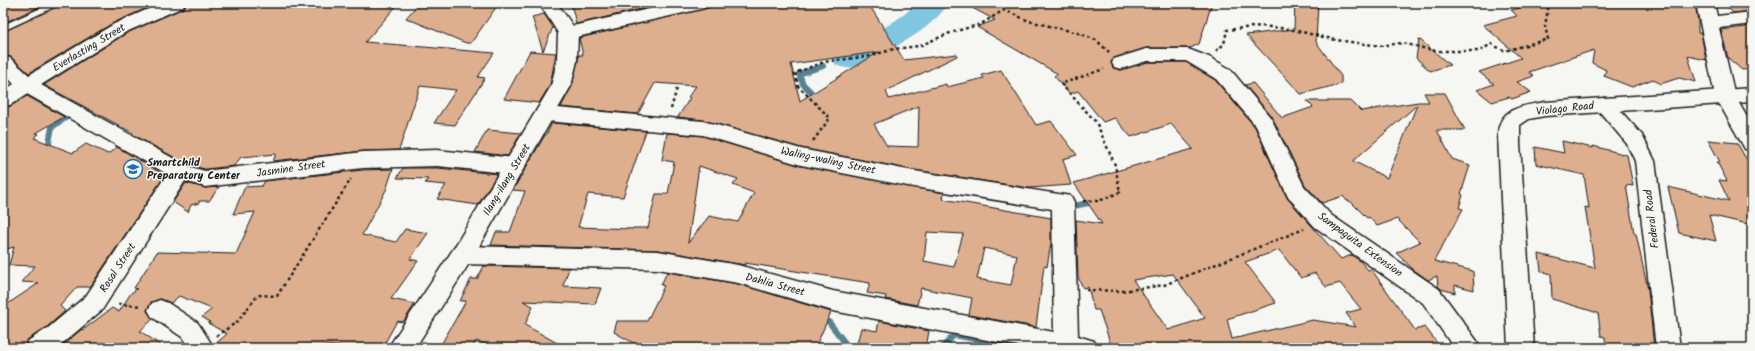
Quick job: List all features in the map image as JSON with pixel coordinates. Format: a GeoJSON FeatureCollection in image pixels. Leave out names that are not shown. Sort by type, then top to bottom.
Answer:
{"type":"FeatureCollection","features":[{"type":"Feature","properties":{"kind":"street","name":"Everlasting Street"},"geometry":{"type":"LineString","coordinates":[[3,100],[120,28],[177,3]]}},
{"type":"Feature","properties":{"kind":"street"},"geometry":{"type":"LineString","coordinates":[[548,3],[568,33],[701,3]]}},
{"type":"Feature","properties":{"kind":"street"},"geometry":{"type":"LineString","coordinates":[[1705,3],[1725,96],[1752,144]]}},
{"type":"Feature","properties":{"kind":"street"},"geometry":{"type":"LineString","coordinates":[[1709,23],[1752,18]]}},
{"type":"Feature","properties":{"kind":"street","name":"Ilang-ilang Street"},"geometry":{"type":"LineString","coordinates":[[401,348],[462,255],[546,114],[561,86],[567,61],[568,33]]}},
{"type":"Feature","properties":{"kind":"street","name":"Sampaguita Extension"},"geometry":{"type":"LineString","coordinates":[[1122,64],[1146,55],[1188,55],[1202,61],[1224,74],[1264,123],[1296,191],[1323,220],[1431,296],[1468,348]]}},
{"type":"Feature","properties":{"kind":"street","name":"Jasmine Street"},"geometry":{"type":"LineString","coordinates":[[3,62],[28,86],[180,172],[205,179],[363,160],[437,158],[515,166]]}},
{"type":"Feature","properties":{"kind":"street","name":"Violago Road"},"geometry":{"type":"LineString","coordinates":[[1521,348],[1509,152],[1511,121],[1517,117],[1534,111],[1752,95]]}},
{"type":"Feature","properties":{"kind":"street","name":"Federal Road"},"geometry":{"type":"LineString","coordinates":[[1604,105],[1635,140],[1645,160],[1668,348]]}},
{"type":"Feature","properties":{"kind":"street","name":"Waling-waling Street"},"geometry":{"type":"LineString","coordinates":[[546,114],[703,128],[801,157],[908,178],[1063,202]]}},
{"type":"Feature","properties":{"kind":"street","name":"Rosal Street"},"geometry":{"type":"LineString","coordinates":[[37,348],[57,335],[94,303],[180,172]]}},
{"type":"Feature","properties":{"kind":"street"},"geometry":{"type":"LineString","coordinates":[[1063,202],[1066,289],[1076,346]]}},
{"type":"Feature","properties":{"kind":"street","name":"Dahlia Street"},"geometry":{"type":"LineString","coordinates":[[462,255],[658,260],[738,274],[833,301],[1076,346]]}},
{"type":"Feature","properties":{"kind":"street"},"geometry":{"type":"LineString","coordinates":[[160,310],[190,330],[201,347]]}},
{"type":"Feature","properties":{"kind":"lane"},"geometry":{"type":"LineString","coordinates":[[3,28],[59,3]]}},
{"type":"Feature","properties":{"kind":"path"},"geometry":{"type":"LineString","coordinates":[[1202,61],[1224,44],[1227,30],[1261,26],[1288,29],[1336,40],[1380,46],[1402,43],[1436,51],[1480,51],[1491,44],[1505,51],[1548,39],[1545,26],[1549,3]]}},
{"type":"Feature","properties":{"kind":"path"},"geometry":{"type":"LineString","coordinates":[[801,157],[830,118],[798,86],[795,73],[824,62],[870,56],[919,46],[950,33],[981,24],[1004,10],[1029,21],[1078,33],[1096,40],[1122,64],[1060,84],[1096,122],[1115,165],[1120,192],[1099,201],[1063,202]]}},
{"type":"Feature","properties":{"kind":"path"},"geometry":{"type":"LineString","coordinates":[[666,125],[677,88]]}},
{"type":"Feature","properties":{"kind":"path"},"geometry":{"type":"LineString","coordinates":[[201,347],[237,322],[258,295],[277,296],[363,160]]}},
{"type":"Feature","properties":{"kind":"path"},"geometry":{"type":"LineString","coordinates":[[1066,289],[1122,291],[1164,285],[1323,220]]}},
{"type":"Feature","properties":{"kind":"path"},"geometry":{"type":"LineString","coordinates":[[94,303],[134,304],[160,310]]}},
{"type":"Feature","properties":{"kind":"building"},"geometry":{"type":"Polygon","coordinates":[[[3,3],[48,3],[3,23],[3,3]]]}},
{"type":"Feature","properties":{"kind":"building"},"geometry":{"type":"Polygon","coordinates":[[[64,3],[158,3],[113,23],[29,73],[11,57],[3,55],[3,32],[64,3]]]}},
{"type":"Feature","properties":{"kind":"building"},"geometry":{"type":"Polygon","coordinates":[[[187,3],[399,3],[365,42],[494,53],[478,77],[485,78],[455,125],[434,123],[456,90],[420,86],[399,150],[363,151],[273,161],[276,154],[241,157],[234,166],[205,169],[188,165],[132,134],[133,133],[44,85],[127,33],[184,8],[187,3]]]}},
{"type":"Feature","properties":{"kind":"building"},"geometry":{"type":"Polygon","coordinates":[[[419,3],[499,3],[471,43],[466,43],[406,18],[419,3]]]}},
{"type":"Feature","properties":{"kind":"building"},"geometry":{"type":"Polygon","coordinates":[[[571,3],[653,3],[654,6],[576,24],[571,3]]]}},
{"type":"Feature","properties":{"kind":"building"},"geometry":{"type":"Polygon","coordinates":[[[728,3],[868,3],[904,60],[957,54],[957,56],[886,91],[889,99],[946,84],[947,87],[984,78],[982,75],[1001,70],[1036,125],[1051,121],[1077,155],[1063,159],[1071,185],[1029,188],[908,169],[801,148],[703,120],[678,117],[690,98],[688,97],[696,86],[655,83],[638,114],[561,107],[572,86],[579,55],[583,55],[579,38],[728,3]],[[879,52],[791,64],[800,101],[879,52]],[[919,106],[874,124],[887,146],[918,147],[919,106]]]}},
{"type":"Feature","properties":{"kind":"building"},"geometry":{"type":"Polygon","coordinates":[[[963,3],[1212,3],[1199,44],[1190,48],[1146,48],[1114,58],[1111,62],[1113,68],[1121,70],[1147,62],[1186,62],[1215,80],[1255,127],[1287,198],[1341,259],[1352,255],[1368,270],[1371,269],[1415,330],[1425,327],[1441,348],[1162,348],[1162,346],[1112,348],[1099,310],[1094,310],[1088,287],[1083,288],[1078,277],[1076,220],[1102,224],[1074,183],[1193,149],[1171,124],[1131,137],[1115,118],[1103,122],[1078,91],[1070,94],[1054,76],[1058,74],[977,27],[995,20],[963,3]],[[1279,250],[1245,262],[1276,303],[1227,319],[1232,339],[1313,320],[1356,327],[1346,313],[1361,309],[1340,283],[1326,287],[1315,273],[1301,278],[1279,250]],[[1173,274],[1133,280],[1168,330],[1205,318],[1173,274]]]}},
{"type":"Feature","properties":{"kind":"building"},"geometry":{"type":"Polygon","coordinates":[[[1295,3],[1318,3],[1316,42],[1341,76],[1341,84],[1301,94],[1246,35],[1294,29],[1295,3]]]}},
{"type":"Feature","properties":{"kind":"building"},"geometry":{"type":"Polygon","coordinates":[[[1542,3],[1695,3],[1698,33],[1701,33],[1706,60],[1688,56],[1696,82],[1679,78],[1660,84],[1653,79],[1632,87],[1604,76],[1606,70],[1592,63],[1594,50],[1529,72],[1534,76],[1517,82],[1531,92],[1512,99],[1509,97],[1492,102],[1477,90],[1494,84],[1479,72],[1521,58],[1483,25],[1517,16],[1511,10],[1542,3]]]}},
{"type":"Feature","properties":{"kind":"building"},"geometry":{"type":"Polygon","coordinates":[[[1724,3],[1752,3],[1752,11],[1733,13],[1724,3]]]}},
{"type":"Feature","properties":{"kind":"building"},"geometry":{"type":"Polygon","coordinates":[[[544,14],[553,27],[543,51],[532,17],[544,14]]]}},
{"type":"Feature","properties":{"kind":"building"},"geometry":{"type":"Polygon","coordinates":[[[1745,26],[1752,26],[1752,69],[1742,70],[1728,58],[1721,30],[1746,27],[1745,26]]]}},
{"type":"Feature","properties":{"kind":"building"},"geometry":{"type":"Polygon","coordinates":[[[1419,39],[1450,65],[1430,71],[1416,58],[1419,39]]]}},
{"type":"Feature","properties":{"kind":"building"},"geometry":{"type":"Polygon","coordinates":[[[530,51],[556,53],[550,85],[539,103],[504,99],[530,51]]]}},
{"type":"Feature","properties":{"kind":"building"},"geometry":{"type":"Polygon","coordinates":[[[1253,83],[1282,118],[1313,107],[1307,101],[1351,101],[1361,111],[1418,102],[1429,102],[1424,93],[1445,93],[1465,130],[1437,130],[1452,159],[1470,165],[1461,194],[1463,195],[1459,208],[1463,209],[1434,261],[1473,271],[1474,290],[1455,285],[1455,293],[1441,289],[1438,286],[1437,276],[1428,280],[1414,270],[1396,253],[1420,242],[1397,219],[1377,226],[1369,217],[1367,218],[1343,196],[1322,203],[1305,185],[1272,117],[1245,85],[1253,83]],[[1417,105],[1353,161],[1387,178],[1417,105]]]}},
{"type":"Feature","properties":{"kind":"building"},"geometry":{"type":"Polygon","coordinates":[[[27,96],[64,117],[36,133],[39,134],[34,138],[73,153],[86,144],[108,154],[117,147],[165,175],[90,287],[77,287],[60,306],[65,311],[47,327],[27,340],[24,348],[3,348],[3,307],[39,283],[21,282],[35,266],[9,265],[14,247],[3,250],[3,108],[11,106],[27,96]]]}},
{"type":"Feature","properties":{"kind":"building"},"geometry":{"type":"Polygon","coordinates":[[[552,123],[646,131],[623,197],[588,194],[578,227],[633,229],[648,228],[656,194],[668,194],[674,162],[662,160],[667,133],[703,136],[801,166],[944,193],[943,199],[1051,218],[1051,243],[1047,267],[1044,266],[1036,327],[969,315],[972,298],[921,288],[917,305],[885,299],[886,296],[867,293],[870,283],[745,263],[745,265],[658,250],[491,245],[496,232],[510,232],[525,191],[513,190],[552,123]],[[699,166],[688,243],[709,216],[738,222],[754,193],[733,185],[738,179],[699,166]],[[927,232],[924,261],[954,267],[963,234],[927,232]],[[984,248],[977,279],[1011,285],[1017,255],[984,248]]]}},
{"type":"Feature","properties":{"kind":"building"},"geometry":{"type":"Polygon","coordinates":[[[487,130],[521,133],[508,156],[475,152],[487,130]]]}},
{"type":"Feature","properties":{"kind":"building"},"geometry":{"type":"Polygon","coordinates":[[[1708,140],[1737,143],[1752,169],[1752,225],[1709,215],[1716,241],[1679,233],[1668,187],[1729,201],[1719,180],[1727,181],[1717,162],[1720,162],[1708,140]]]}},
{"type":"Feature","properties":{"kind":"building"},"geometry":{"type":"Polygon","coordinates":[[[1562,141],[1593,148],[1593,146],[1627,155],[1633,186],[1626,185],[1634,233],[1636,234],[1648,290],[1654,348],[1606,348],[1605,337],[1601,336],[1598,313],[1552,299],[1551,274],[1541,271],[1539,254],[1595,268],[1585,207],[1589,208],[1584,175],[1536,164],[1535,147],[1564,153],[1562,141]]]}},
{"type":"Feature","properties":{"kind":"building"},"geometry":{"type":"Polygon","coordinates":[[[403,168],[437,168],[497,174],[478,205],[437,199],[446,185],[425,183],[428,179],[397,178],[403,168]]]}},
{"type":"Feature","properties":{"kind":"building"},"geometry":{"type":"Polygon","coordinates":[[[393,169],[386,190],[362,235],[396,242],[405,229],[428,233],[410,259],[418,261],[391,299],[415,304],[403,322],[397,321],[382,348],[355,348],[326,345],[323,348],[215,348],[214,345],[227,334],[208,323],[210,322],[202,317],[212,309],[179,296],[171,303],[161,299],[151,302],[147,311],[153,319],[140,331],[165,348],[59,348],[82,329],[83,330],[112,308],[119,312],[131,293],[137,289],[134,288],[157,252],[236,254],[255,212],[233,214],[245,187],[262,186],[265,181],[363,170],[393,169]]]}},
{"type":"Feature","properties":{"kind":"building"},"geometry":{"type":"Polygon","coordinates":[[[186,183],[205,188],[219,187],[209,201],[199,201],[199,203],[191,205],[188,212],[173,202],[186,183]]]}},
{"type":"Feature","properties":{"kind":"building"},"geometry":{"type":"Polygon","coordinates":[[[484,266],[569,268],[563,286],[601,288],[595,304],[523,301],[533,306],[525,325],[566,348],[498,348],[476,341],[472,348],[439,348],[466,301],[460,301],[471,279],[477,279],[484,266]]]}},
{"type":"Feature","properties":{"kind":"building"},"geometry":{"type":"Polygon","coordinates":[[[667,272],[738,284],[831,312],[815,348],[642,348],[614,332],[617,321],[647,321],[664,286],[661,285],[667,272]]]}},
{"type":"Feature","properties":{"kind":"building"},"geometry":{"type":"Polygon","coordinates":[[[879,321],[929,331],[926,348],[856,348],[861,328],[877,331],[879,321]]]}},
{"type":"Feature","properties":{"kind":"waterway"},"geometry":{"type":"LineString","coordinates":[[847,58],[894,35],[916,20],[934,3]]}},
{"type":"Feature","properties":{"kind":"waterway"},"geometry":{"type":"LineString","coordinates":[[818,99],[803,84],[799,74],[823,66]]}},
{"type":"Feature","properties":{"kind":"waterway"},"geometry":{"type":"LineString","coordinates":[[48,148],[52,127],[89,102]]}},
{"type":"Feature","properties":{"kind":"waterway"},"geometry":{"type":"LineString","coordinates":[[1074,206],[1088,203],[1095,204]]}},
{"type":"Feature","properties":{"kind":"waterway"},"geometry":{"type":"LineString","coordinates":[[820,320],[828,321],[849,348]]}},
{"type":"Feature","properties":{"kind":"waterway"},"geometry":{"type":"LineString","coordinates":[[942,348],[954,335],[1019,348]]}},
{"type":"Feature","properties":{"kind":"place","name":"Smartchild Preparatory Center"},"geometry":{"type":"Point","coordinates":[133,169]}}]}
